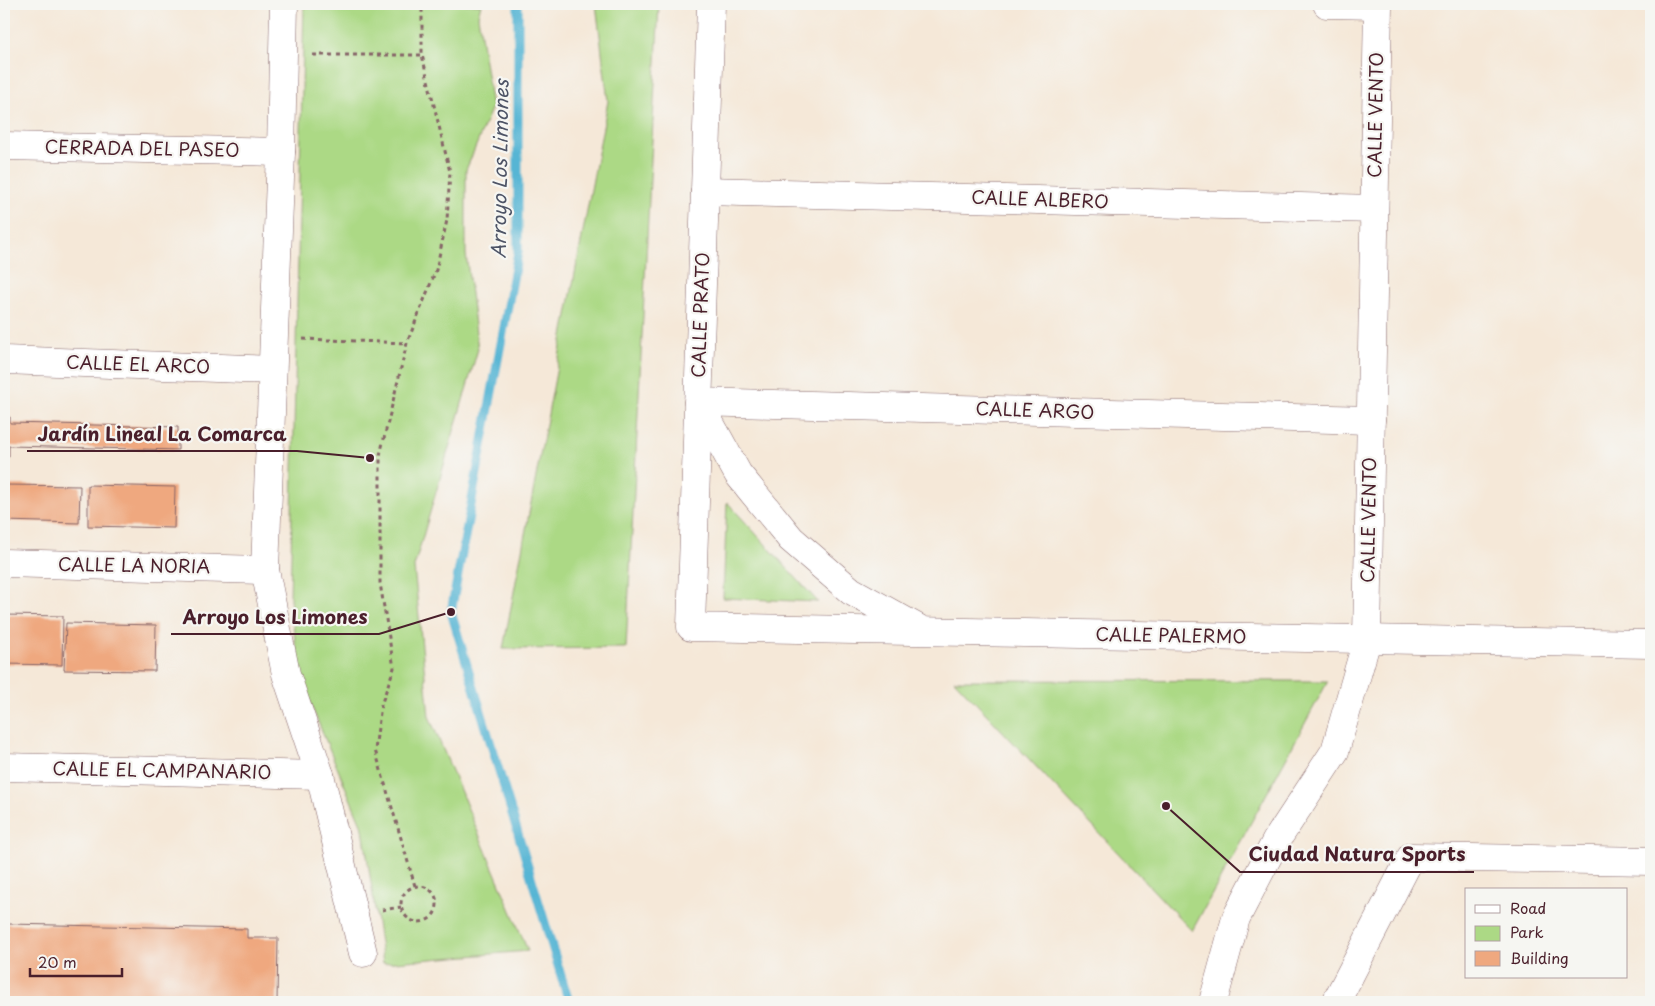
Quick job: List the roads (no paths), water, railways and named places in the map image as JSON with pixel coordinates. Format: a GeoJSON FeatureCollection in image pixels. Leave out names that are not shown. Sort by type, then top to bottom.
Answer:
{"type":"FeatureCollection","features":[{"type":"Feature","properties":{"kind":"street"},"geometry":{"type":"LineString","coordinates":[[284,4],[281,152],[265,570],[286,674],[320,775],[363,953]]}},
{"type":"Feature","properties":{"kind":"street","name":"CALLE PRATO"},"geometry":{"type":"LineString","coordinates":[[691,627],[711,4]]}},
{"type":"Feature","properties":{"kind":"street"},"geometry":{"type":"LineString","coordinates":[[1327,4],[1378,4]]}},
{"type":"Feature","properties":{"kind":"street","name":"CALLE VENTO"},"geometry":{"type":"LineString","coordinates":[[1213,1002],[1236,918],[1276,841],[1335,751],[1367,640],[1378,4]]}},
{"type":"Feature","properties":{"kind":"street","name":"CERRADA DEL PASEO"},"geometry":{"type":"LineString","coordinates":[[4,146],[281,152]]}},
{"type":"Feature","properties":{"kind":"street","name":"CALLE ALBERO"},"geometry":{"type":"LineString","coordinates":[[705,191],[1374,209]]}},
{"type":"Feature","properties":{"kind":"street","name":"CALLE EL ARCO"},"geometry":{"type":"LineString","coordinates":[[4,360],[272,370]]}},
{"type":"Feature","properties":{"kind":"street"},"geometry":{"type":"LineString","coordinates":[[698,402],[738,474],[791,539],[851,591],[923,632]]}},
{"type":"Feature","properties":{"kind":"street","name":"CALLE ARGO"},"geometry":{"type":"LineString","coordinates":[[698,402],[1371,420]]}},
{"type":"Feature","properties":{"kind":"street","name":"CALLE LA NORIA"},"geometry":{"type":"LineString","coordinates":[[4,563],[265,570]]}},
{"type":"Feature","properties":{"kind":"street","name":"CALLE PALERMO"},"geometry":{"type":"LineString","coordinates":[[691,627],[1651,644]]}},
{"type":"Feature","properties":{"kind":"street","name":"CALLE EL CAMPANARIO"},"geometry":{"type":"LineString","coordinates":[[4,767],[320,775]]}},
{"type":"Feature","properties":{"kind":"street"},"geometry":{"type":"LineString","coordinates":[[1341,1002],[1338,998],[1411,857],[1651,861]]}},
{"type":"Feature","properties":{"kind":"waterway","name":"Arroyo Los Limones"},"geometry":{"type":"LineString","coordinates":[[518,4],[518,252],[451,612],[569,1002]]}},
{"type":"Feature","properties":{"kind":"place","name":"Jardín Lineal La Comarca"},"geometry":{"type":"Point","coordinates":[370,458]}},
{"type":"Feature","properties":{"kind":"place","name":"Arroyo Los Limones"},"geometry":{"type":"Point","coordinates":[451,612]}},
{"type":"Feature","properties":{"kind":"place","name":"Ciudad Natura Sports"},"geometry":{"type":"Point","coordinates":[1166,806]}}]}
